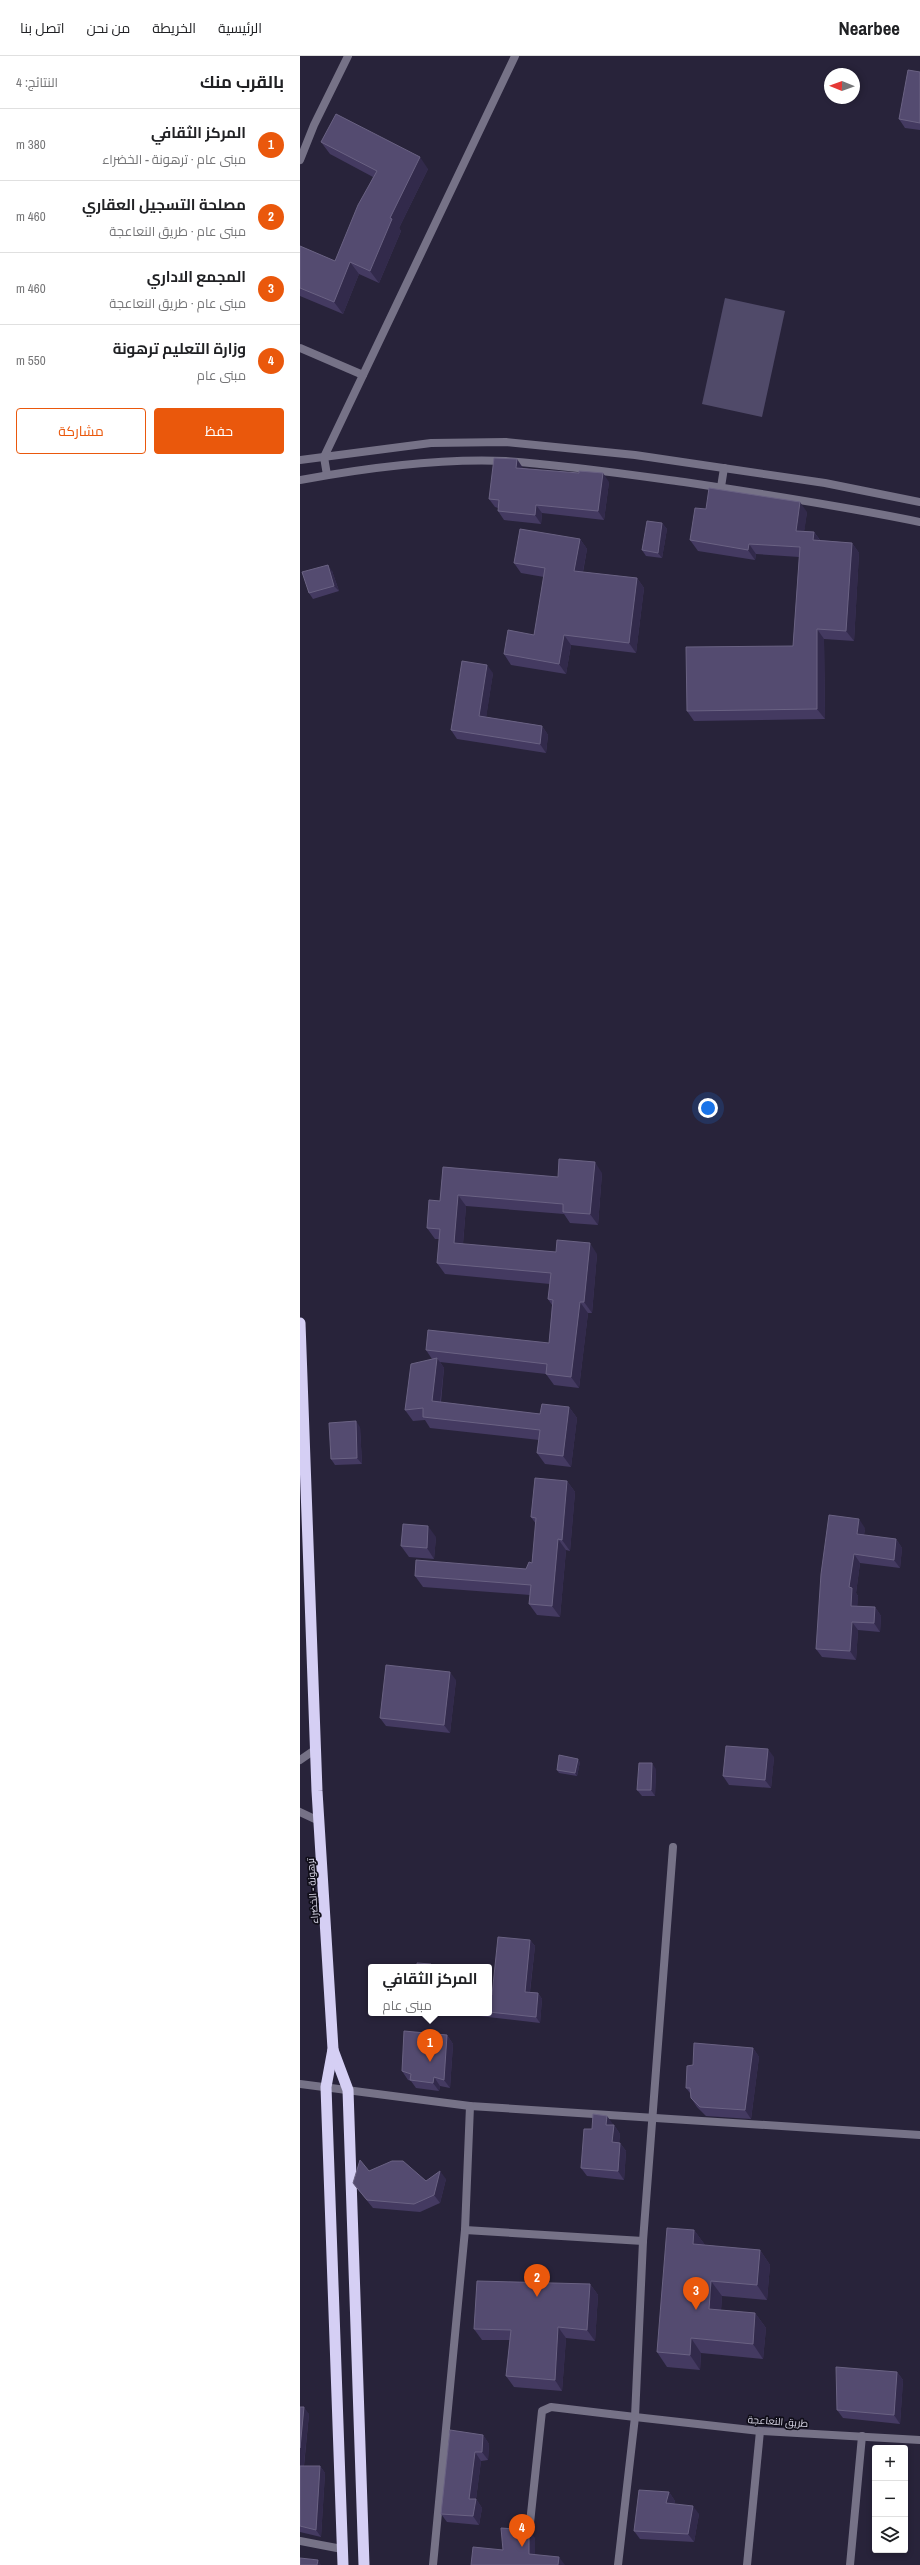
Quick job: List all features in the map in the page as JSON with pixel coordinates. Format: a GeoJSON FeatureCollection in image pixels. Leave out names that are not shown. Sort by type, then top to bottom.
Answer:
{"type":"FeatureCollection","features":[{"type":"Feature","properties":{"kind":"highway","name":"ترهونة - الخضراء"},"geometry":{"type":"LineString","coordinates":[[300,1322],[303,1440],[319,1822],[333,2049]]}},
{"type":"Feature","properties":{"kind":"highway"},"geometry":{"type":"LineString","coordinates":[[333,2049],[326,2087],[343,2565]]}},
{"type":"Feature","properties":{"kind":"highway"},"geometry":{"type":"LineString","coordinates":[[333,2049],[348,2090],[364,2565]]}},
{"type":"Feature","properties":{"kind":"street"},"geometry":{"type":"LineString","coordinates":[[300,160],[314,125],[348,56]]}},
{"type":"Feature","properties":{"kind":"street"},"geometry":{"type":"LineString","coordinates":[[326,475],[324,457],[515,56]]}},
{"type":"Feature","properties":{"kind":"street"},"geometry":{"type":"LineString","coordinates":[[300,348],[363,375]]}},
{"type":"Feature","properties":{"kind":"street"},"geometry":{"type":"LineString","coordinates":[[300,460],[432,443],[506,442],[636,455],[825,483],[920,502]]}},
{"type":"Feature","properties":{"kind":"street"},"geometry":{"type":"LineString","coordinates":[[300,480],[326,475],[433,463],[506,461],[633,475],[822,502],[920,522]]}},
{"type":"Feature","properties":{"kind":"street"},"geometry":{"type":"LineString","coordinates":[[721,488],[724,468]]}},
{"type":"Feature","properties":{"kind":"street"},"geometry":{"type":"LineString","coordinates":[[300,1760],[316,1750]]}},
{"type":"Feature","properties":{"kind":"street"},"geometry":{"type":"LineString","coordinates":[[300,1812],[319,1822]]}},
{"type":"Feature","properties":{"kind":"street"},"geometry":{"type":"LineString","coordinates":[[618,2565],[635,2417],[643,2241],[651,2119],[673,1847]]}},
{"type":"Feature","properties":{"kind":"street"},"geometry":{"type":"LineString","coordinates":[[300,2084],[470,2106],[651,2119],[920,2135]]}},
{"type":"Feature","properties":{"kind":"street"},"geometry":{"type":"LineString","coordinates":[[433,2565],[465,2230],[470,2106]]}},
{"type":"Feature","properties":{"kind":"street"},"geometry":{"type":"LineString","coordinates":[[465,2230],[643,2241]]}},
{"type":"Feature","properties":{"kind":"street","name":"طريق النعاعجة"},"geometry":{"type":"LineString","coordinates":[[530,2523],[542,2411],[551,2407],[760,2431],[920,2440]]}},
{"type":"Feature","properties":{"kind":"street"},"geometry":{"type":"LineString","coordinates":[[747,2565],[760,2431]]}},
{"type":"Feature","properties":{"kind":"street"},"geometry":{"type":"LineString","coordinates":[[850,2565],[862,2436]]}},
{"type":"Feature","properties":{"kind":"street"},"geometry":{"type":"LineString","coordinates":[[300,2541],[342,2549]]}},
{"type":"Feature","properties":{"kind":"shaded area"},"geometry":{"type":"Polygon","coordinates":[[[725,298],[785,311],[762,417],[702,404],[725,298]]]}},
{"type":"Feature","properties":{"kind":"building"},"geometry":{"type":"Polygon","coordinates":[[[908,70],[920,72],[920,123],[899,119],[908,70]]]}},
{"type":"Feature","properties":{"kind":"building"},"geometry":{"type":"Polygon","coordinates":[[[336,114],[420,157],[390,218],[392,219],[370,271],[350,262],[334,302],[300,288],[300,246],[335,261],[358,205],[377,171],[321,142],[336,114]]]}},
{"type":"Feature","properties":{"kind":"building"},"geometry":{"type":"Polygon","coordinates":[[[494,458],[517,459],[516,468],[579,473],[579,471],[603,473],[598,511],[536,505],[535,515],[498,511],[499,500],[489,499],[494,458]]]}},
{"type":"Feature","properties":{"kind":"building"},"geometry":{"type":"Polygon","coordinates":[[[709,488],[800,502],[796,531],[814,532],[813,540],[852,543],[846,631],[817,629],[817,709],[687,711],[686,647],[793,646],[800,547],[749,544],[748,550],[690,540],[695,508],[706,509],[709,488]]]}},
{"type":"Feature","properties":{"kind":"building"},"geometry":{"type":"Polygon","coordinates":[[[647,521],[662,523],[658,553],[642,550],[647,521]]]}},
{"type":"Feature","properties":{"kind":"building"},"geometry":{"type":"Polygon","coordinates":[[[520,529],[580,539],[574,571],[637,578],[629,643],[564,635],[559,664],[504,654],[508,630],[534,635],[545,568],[514,563],[520,529]]]}},
{"type":"Feature","properties":{"kind":"building"},"geometry":{"type":"Polygon","coordinates":[[[328,565],[334,586],[309,593],[302,572],[328,565]]]}},
{"type":"Feature","properties":{"kind":"building"},"geometry":{"type":"Polygon","coordinates":[[[462,661],[487,665],[479,716],[542,726],[540,744],[451,730],[462,661]]]}},
{"type":"Feature","properties":{"kind":"building"},"geometry":{"type":"Polygon","coordinates":[[[559,1159],[595,1162],[590,1214],[563,1212],[563,1204],[458,1195],[454,1243],[556,1252],[557,1240],[590,1243],[584,1302],[580,1302],[571,1377],[546,1374],[547,1364],[426,1350],[428,1330],[549,1343],[553,1300],[548,1299],[551,1273],[437,1263],[440,1229],[427,1228],[429,1200],[440,1201],[443,1167],[558,1177],[559,1159]]]}},
{"type":"Feature","properties":{"kind":"building"},"geometry":{"type":"Polygon","coordinates":[[[437,1358],[432,1401],[540,1414],[542,1404],[569,1407],[563,1456],[537,1453],[540,1430],[423,1417],[423,1408],[405,1410],[411,1364],[437,1358]]]}},
{"type":"Feature","properties":{"kind":"building"},"geometry":{"type":"Polygon","coordinates":[[[356,1421],[357,1458],[331,1459],[329,1423],[356,1421]]]}},
{"type":"Feature","properties":{"kind":"building"},"geometry":{"type":"Polygon","coordinates":[[[535,1478],[567,1481],[562,1540],[558,1539],[552,1606],[529,1604],[531,1585],[415,1576],[416,1560],[526,1569],[529,1562],[532,1563],[536,1518],[531,1517],[535,1478]]]}},
{"type":"Feature","properties":{"kind":"building"},"geometry":{"type":"Polygon","coordinates":[[[829,1515],[859,1519],[857,1534],[896,1539],[894,1560],[854,1554],[849,1587],[852,1588],[851,1606],[875,1607],[874,1623],[852,1622],[850,1651],[816,1649],[821,1574],[829,1515]]]}},
{"type":"Feature","properties":{"kind":"building"},"geometry":{"type":"Polygon","coordinates":[[[403,1524],[428,1526],[427,1548],[401,1546],[403,1524]]]}},
{"type":"Feature","properties":{"kind":"building"},"geometry":{"type":"Polygon","coordinates":[[[386,1665],[450,1672],[444,1725],[380,1718],[386,1665]]]}},
{"type":"Feature","properties":{"kind":"building"},"geometry":{"type":"Polygon","coordinates":[[[726,1746],[768,1749],[765,1780],[723,1776],[726,1746]]]}},
{"type":"Feature","properties":{"kind":"building"},"geometry":{"type":"Polygon","coordinates":[[[559,1755],[578,1759],[575,1773],[557,1770],[559,1755]]]}},
{"type":"Feature","properties":{"kind":"building"},"geometry":{"type":"Polygon","coordinates":[[[639,1763],[652,1763],[651,1790],[637,1790],[639,1763]]]}},
{"type":"Feature","properties":{"kind":"building"},"geometry":{"type":"Polygon","coordinates":[[[498,1937],[530,1940],[525,1992],[538,1993],[536,2017],[492,2012],[492,1995],[498,1937]]]}},
{"type":"Feature","properties":{"kind":"building"},"geometry":{"type":"Polygon","coordinates":[[[404,2031],[447,2035],[444,2080],[434,2077],[433,2083],[410,2080],[411,2074],[402,2071],[404,2031]]]}},
{"type":"Feature","properties":{"kind":"building"},"geometry":{"type":"Polygon","coordinates":[[[694,2043],[753,2048],[745,2110],[700,2107],[691,2098],[690,2088],[686,2088],[687,2066],[693,2065],[694,2043]]]}},
{"type":"Feature","properties":{"kind":"building"},"geometry":{"type":"Polygon","coordinates":[[[593,2114],[607,2116],[606,2125],[614,2125],[612,2142],[620,2143],[618,2171],[581,2168],[584,2129],[592,2129],[593,2114]]]}},
{"type":"Feature","properties":{"kind":"building"},"geometry":{"type":"Polygon","coordinates":[[[360,2160],[369,2171],[392,2161],[403,2161],[426,2181],[440,2171],[434,2195],[414,2204],[367,2200],[353,2183],[360,2160]]]}},
{"type":"Feature","properties":{"kind":"building"},"geometry":{"type":"Polygon","coordinates":[[[667,2228],[694,2230],[693,2244],[760,2250],[757,2285],[711,2281],[709,2309],[755,2313],[753,2344],[691,2338],[690,2355],[657,2352],[667,2228]]]}},
{"type":"Feature","properties":{"kind":"building"},"geometry":{"type":"Polygon","coordinates":[[[477,2281],[590,2284],[587,2330],[558,2327],[555,2380],[506,2376],[511,2330],[474,2329],[477,2281]]]}},
{"type":"Feature","properties":{"kind":"building"},"geometry":{"type":"Polygon","coordinates":[[[836,2367],[897,2372],[894,2415],[837,2410],[836,2367]]]}},
{"type":"Feature","properties":{"kind":"building"},"geometry":{"type":"Polygon","coordinates":[[[300,2407],[304,2407],[300,2448],[300,2407]]]}},
{"type":"Feature","properties":{"kind":"building"},"geometry":{"type":"Polygon","coordinates":[[[450,2430],[483,2435],[482,2452],[475,2452],[469,2499],[476,2499],[473,2516],[441,2514],[450,2430]]]}},
{"type":"Feature","properties":{"kind":"building"},"geometry":{"type":"Polygon","coordinates":[[[300,2466],[320,2466],[316,2530],[300,2526],[300,2466]]]}},
{"type":"Feature","properties":{"kind":"building"},"geometry":{"type":"Polygon","coordinates":[[[639,2490],[669,2492],[666,2503],[693,2506],[688,2534],[634,2531],[639,2490]]]}},
{"type":"Feature","properties":{"kind":"building"},"geometry":{"type":"Polygon","coordinates":[[[501,2528],[529,2530],[529,2554],[559,2557],[558,2565],[471,2565],[473,2547],[503,2550],[501,2528]]]}},
{"type":"Feature","properties":{"kind":"building"},"geometry":{"type":"Polygon","coordinates":[[[300,2558],[318,2560],[317,2565],[300,2565],[300,2558]]]}},
{"type":"Feature","properties":{"kind":"place","name":"المركز الثقافي"},"geometry":{"type":"Point","coordinates":[430,2062]}},
{"type":"Feature","properties":{"kind":"place","name":"مصلحة التسجيل العقاري"},"geometry":{"type":"Point","coordinates":[537,2297]}},
{"type":"Feature","properties":{"kind":"place","name":"المجمع الاداري"},"geometry":{"type":"Point","coordinates":[696,2310]}},
{"type":"Feature","properties":{"kind":"place","name":"وزارة التعليم ترهونة"},"geometry":{"type":"Point","coordinates":[522,2547]}}]}
